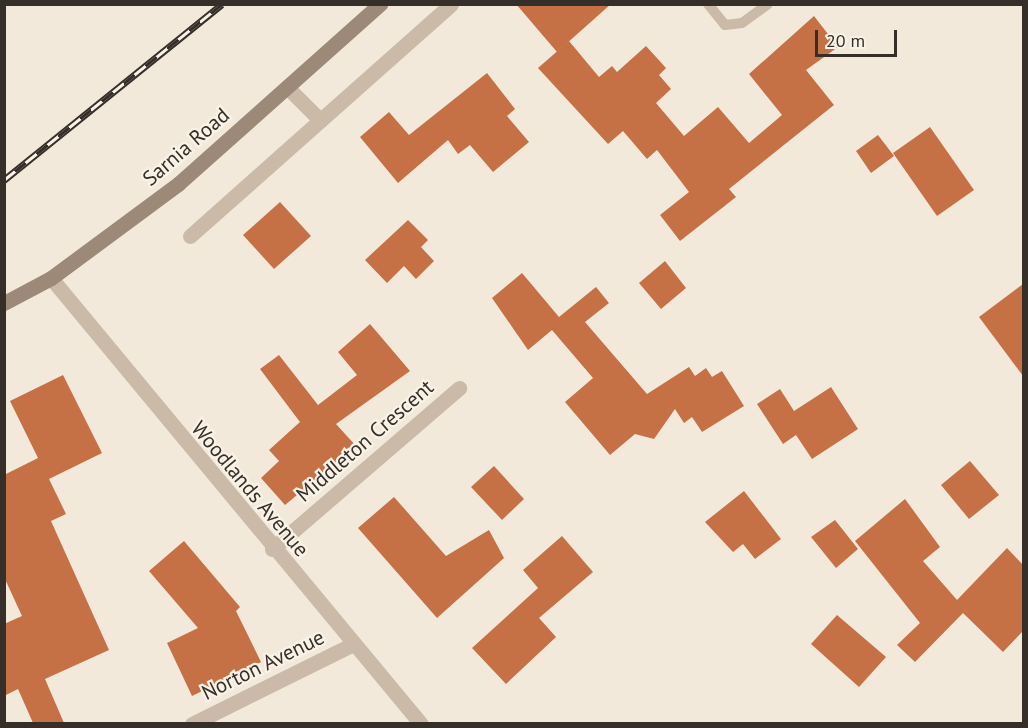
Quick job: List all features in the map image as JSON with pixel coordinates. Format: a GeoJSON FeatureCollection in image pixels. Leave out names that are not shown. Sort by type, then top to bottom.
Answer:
{"type":"FeatureCollection","features":[{"type":"Feature","properties":{"kind":"main road","name":"Sarnia Road"},"geometry":{"type":"LineString","coordinates":[[4,303],[51,278],[178,184],[380,4]]}},
{"type":"Feature","properties":{"kind":"street"},"geometry":{"type":"LineString","coordinates":[[190,236],[451,4]]}},
{"type":"Feature","properties":{"kind":"street"},"geometry":{"type":"LineString","coordinates":[[287,87],[320,120]]}},
{"type":"Feature","properties":{"kind":"street","name":"Woodlands Avenue"},"geometry":{"type":"LineString","coordinates":[[51,278],[272,549],[421,723]]}},
{"type":"Feature","properties":{"kind":"street","name":"Middleton Crescent"},"geometry":{"type":"LineString","coordinates":[[272,549],[459,388]]}},
{"type":"Feature","properties":{"kind":"street","name":"Norton Avenue"},"geometry":{"type":"LineString","coordinates":[[192,723],[353,644]]}},
{"type":"Feature","properties":{"kind":"lane"},"geometry":{"type":"LineString","coordinates":[[708,4],[725,25],[742,23],[768,4]]}},
{"type":"Feature","properties":{"kind":"building"},"geometry":{"type":"Polygon","coordinates":[[[516,4],[611,4],[557,52],[516,4]]]}},
{"type":"Feature","properties":{"kind":"building"},"geometry":{"type":"Polygon","coordinates":[[[814,16],[838,47],[806,70],[834,105],[729,189],[736,197],[680,241],[660,215],[689,192],[657,150],[647,159],[623,131],[608,144],[538,68],[569,41],[599,77],[612,66],[617,72],[646,46],[666,68],[659,75],[671,89],[656,103],[684,136],[718,107],[749,143],[782,115],[749,74],[814,16]]]}},
{"type":"Feature","properties":{"kind":"building"},"geometry":{"type":"Polygon","coordinates":[[[487,73],[515,109],[507,116],[529,142],[493,172],[470,145],[458,154],[448,140],[398,183],[360,137],[389,112],[409,135],[487,73]]]}},
{"type":"Feature","properties":{"kind":"building"},"geometry":{"type":"Polygon","coordinates":[[[930,127],[974,190],[937,216],[893,153],[930,127]]]}},
{"type":"Feature","properties":{"kind":"building"},"geometry":{"type":"Polygon","coordinates":[[[878,135],[894,156],[871,173],[856,151],[878,135]]]}},
{"type":"Feature","properties":{"kind":"building"},"geometry":{"type":"Polygon","coordinates":[[[280,202],[311,236],[274,269],[243,235],[280,202]]]}},
{"type":"Feature","properties":{"kind":"building"},"geometry":{"type":"Polygon","coordinates":[[[408,220],[428,240],[421,247],[434,261],[416,279],[404,266],[387,283],[365,260],[408,220]]]}},
{"type":"Feature","properties":{"kind":"building"},"geometry":{"type":"Polygon","coordinates":[[[665,261],[686,288],[661,309],[639,283],[665,261]]]}},
{"type":"Feature","properties":{"kind":"building"},"geometry":{"type":"Polygon","coordinates":[[[522,273],[559,317],[596,287],[609,303],[585,322],[647,394],[689,367],[695,376],[706,368],[712,377],[722,371],[744,406],[702,432],[692,417],[684,423],[675,409],[654,439],[635,434],[610,455],[565,402],[593,378],[552,330],[528,350],[492,298],[522,273]]]}},
{"type":"Feature","properties":{"kind":"building"},"geometry":{"type":"Polygon","coordinates":[[[1023,284],[1023,376],[979,317],[1023,284]]]}},
{"type":"Feature","properties":{"kind":"building"},"geometry":{"type":"Polygon","coordinates":[[[370,324],[410,371],[336,424],[356,446],[285,505],[261,478],[279,461],[269,450],[300,422],[260,369],[279,355],[318,405],[357,375],[338,352],[370,324]]]}},
{"type":"Feature","properties":{"kind":"building"},"geometry":{"type":"Polygon","coordinates":[[[63,375],[102,453],[49,479],[66,514],[51,521],[109,650],[45,679],[64,723],[33,723],[18,689],[4,696],[4,624],[22,616],[4,577],[4,475],[38,458],[10,401],[63,375]]]}},
{"type":"Feature","properties":{"kind":"building"},"geometry":{"type":"Polygon","coordinates":[[[831,387],[858,429],[812,459],[796,435],[783,444],[757,404],[780,389],[794,411],[831,387]]]}},
{"type":"Feature","properties":{"kind":"building"},"geometry":{"type":"Polygon","coordinates":[[[970,461],[999,495],[969,519],[941,485],[970,461]]]}},
{"type":"Feature","properties":{"kind":"building"},"geometry":{"type":"Polygon","coordinates":[[[494,466],[524,499],[502,520],[471,487],[494,466]]]}},
{"type":"Feature","properties":{"kind":"building"},"geometry":{"type":"Polygon","coordinates":[[[744,491],[781,539],[755,559],[743,544],[733,552],[705,522],[744,491]]]}},
{"type":"Feature","properties":{"kind":"building"},"geometry":{"type":"Polygon","coordinates":[[[394,497],[446,556],[489,530],[504,558],[437,618],[358,528],[394,497]]]}},
{"type":"Feature","properties":{"kind":"building"},"geometry":{"type":"Polygon","coordinates":[[[905,499],[940,547],[923,561],[957,600],[1007,548],[1023,565],[1023,631],[1003,652],[963,613],[915,662],[897,645],[920,623],[855,541],[905,499]]]}},
{"type":"Feature","properties":{"kind":"building"},"geometry":{"type":"Polygon","coordinates":[[[835,520],[858,549],[836,568],[811,537],[835,520]]]}},
{"type":"Feature","properties":{"kind":"building"},"geometry":{"type":"Polygon","coordinates":[[[562,536],[593,572],[539,618],[556,637],[506,684],[472,648],[538,588],[523,570],[562,536]]]}},
{"type":"Feature","properties":{"kind":"building"},"geometry":{"type":"Polygon","coordinates":[[[184,541],[240,607],[236,611],[261,662],[192,696],[167,643],[198,628],[149,571],[184,541]]]}},
{"type":"Feature","properties":{"kind":"building"},"geometry":{"type":"Polygon","coordinates":[[[837,615],[886,657],[859,687],[811,644],[837,615]]]}},
{"type":"Feature","properties":{"kind":"railway"},"geometry":{"type":"LineString","coordinates":[[4,180],[222,4]]}}]}
